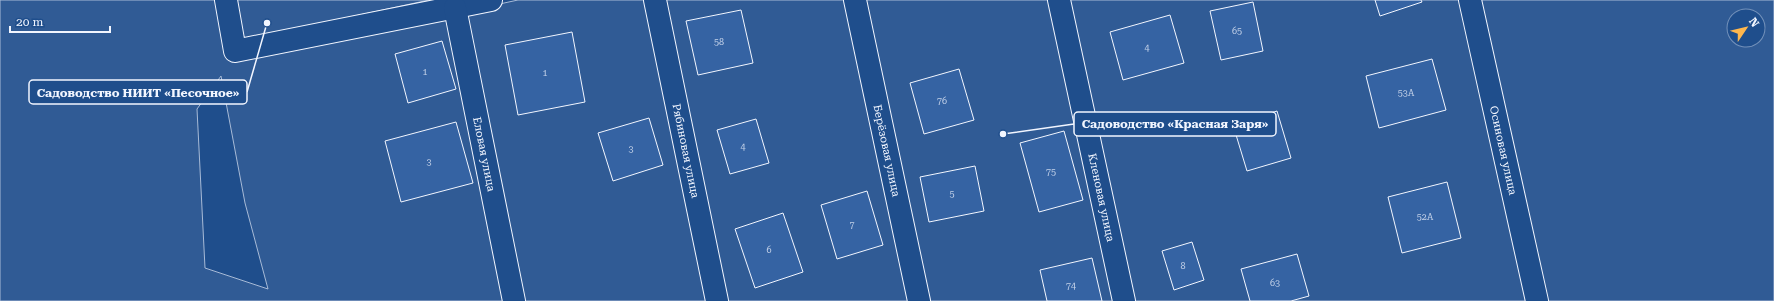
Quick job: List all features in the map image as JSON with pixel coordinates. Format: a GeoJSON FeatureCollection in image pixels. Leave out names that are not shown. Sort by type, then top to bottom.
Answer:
{"type":"FeatureCollection","features":[{"type":"Feature","properties":{"kind":"street"},"geometry":{"type":"LineString","coordinates":[[226,0],[235,51],[491,0]]}},
{"type":"Feature","properties":{"kind":"street","name":"Рябиновая улица"},"geometry":{"type":"LineString","coordinates":[[655,0],[717,301]]}},
{"type":"Feature","properties":{"kind":"street","name":"Берёзовая улица"},"geometry":{"type":"LineString","coordinates":[[855,0],[919,301]]}},
{"type":"Feature","properties":{"kind":"street","name":"Кленовая улица"},"geometry":{"type":"LineString","coordinates":[[1060,0],[1124,301]]}},
{"type":"Feature","properties":{"kind":"street","name":"Осиновая улица"},"geometry":{"type":"LineString","coordinates":[[1470,0],[1537,301]]}},
{"type":"Feature","properties":{"kind":"street","name":"Еловая улица"},"geometry":{"type":"LineString","coordinates":[[455,8],[514,301]]}},
{"type":"Feature","properties":{"kind":"shaded area"},"geometry":{"type":"Polygon","coordinates":[[[0,0],[429,0],[234,42],[232,62],[518,0],[1774,0],[1774,301],[0,301],[0,0]],[[221,76],[197,109],[205,268],[268,289],[245,203],[221,76]]]}},
{"type":"Feature","properties":{"kind":"building"},"geometry":{"type":"Polygon","coordinates":[[[1375,0],[1421,0],[1422,2],[1380,16],[1375,0]]]}},
{"type":"Feature","properties":{"kind":"building"},"geometry":{"type":"Polygon","coordinates":[[[1253,2],[1263,51],[1221,60],[1210,11],[1253,2]]]}},
{"type":"Feature","properties":{"kind":"building"},"geometry":{"type":"Polygon","coordinates":[[[741,10],[753,63],[698,75],[686,21],[741,10]]]}},
{"type":"Feature","properties":{"kind":"building"},"geometry":{"type":"Polygon","coordinates":[[[1170,15],[1184,63],[1123,80],[1110,32],[1170,15]]]}},
{"type":"Feature","properties":{"kind":"building"},"geometry":{"type":"Polygon","coordinates":[[[572,32],[585,102],[518,115],[505,45],[572,32]]]}},
{"type":"Feature","properties":{"kind":"building"},"geometry":{"type":"Polygon","coordinates":[[[442,41],[456,89],[408,103],[395,54],[442,41]]]}},
{"type":"Feature","properties":{"kind":"building"},"geometry":{"type":"Polygon","coordinates":[[[1432,59],[1446,110],[1379,128],[1366,76],[1432,59]]]}},
{"type":"Feature","properties":{"kind":"building"},"geometry":{"type":"Polygon","coordinates":[[[959,69],[974,120],[924,134],[910,83],[959,69]]]}},
{"type":"Feature","properties":{"kind":"building"},"geometry":{"type":"Polygon","coordinates":[[[1277,111],[1291,158],[1247,171],[1233,125],[1277,111]]]}},
{"type":"Feature","properties":{"kind":"building"},"geometry":{"type":"Polygon","coordinates":[[[649,118],[663,165],[613,181],[598,133],[649,118]]]}},
{"type":"Feature","properties":{"kind":"building"},"geometry":{"type":"Polygon","coordinates":[[[756,119],[769,163],[730,174],[717,130],[756,119]]]}},
{"type":"Feature","properties":{"kind":"building"},"geometry":{"type":"Polygon","coordinates":[[[456,122],[473,183],[401,202],[385,141],[456,122]]]}},
{"type":"Feature","properties":{"kind":"building"},"geometry":{"type":"Polygon","coordinates":[[[1064,131],[1083,200],[1039,212],[1020,143],[1064,131]]]}},
{"type":"Feature","properties":{"kind":"building"},"geometry":{"type":"Polygon","coordinates":[[[975,166],[984,211],[929,222],[920,177],[975,166]]]}},
{"type":"Feature","properties":{"kind":"building"},"geometry":{"type":"Polygon","coordinates":[[[1447,182],[1461,238],[1402,253],[1388,197],[1447,182]]]}},
{"type":"Feature","properties":{"kind":"building"},"geometry":{"type":"Polygon","coordinates":[[[867,191],[883,245],[837,259],[821,205],[867,191]]]}},
{"type":"Feature","properties":{"kind":"building"},"geometry":{"type":"Polygon","coordinates":[[[783,213],[803,272],[755,288],[735,229],[783,213]]]}},
{"type":"Feature","properties":{"kind":"building"},"geometry":{"type":"Polygon","coordinates":[[[1192,242],[1204,280],[1174,290],[1162,251],[1192,242]]]}},
{"type":"Feature","properties":{"kind":"building"},"geometry":{"type":"Polygon","coordinates":[[[1297,254],[1309,296],[1291,301],[1250,301],[1241,269],[1297,254]]]}},
{"type":"Feature","properties":{"kind":"building"},"geometry":{"type":"Polygon","coordinates":[[[1092,258],[1102,301],[1047,301],[1040,270],[1092,258]]]}},
{"type":"Feature","properties":{"kind":"place","name":"Садоводство НИИТ «Песочное»"},"geometry":{"type":"Point","coordinates":[267,23]}},
{"type":"Feature","properties":{"kind":"place","name":"Садоводство «Красная Заря»"},"geometry":{"type":"Point","coordinates":[1003,134]}}]}
